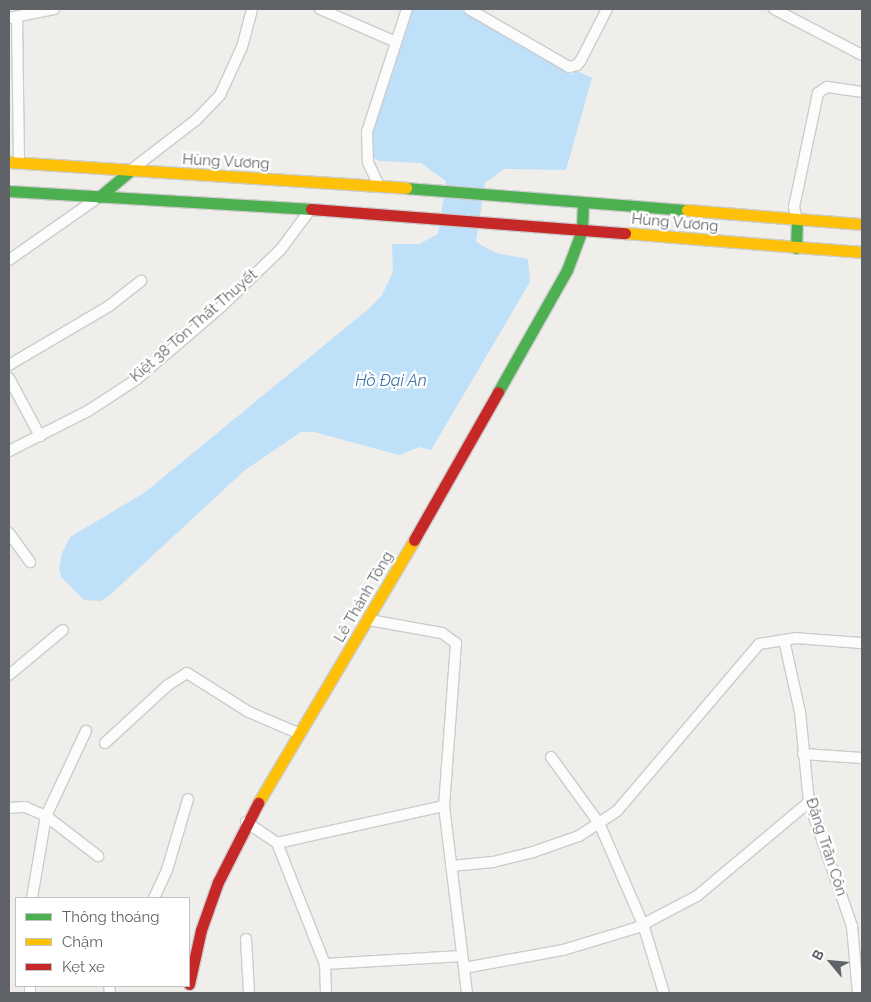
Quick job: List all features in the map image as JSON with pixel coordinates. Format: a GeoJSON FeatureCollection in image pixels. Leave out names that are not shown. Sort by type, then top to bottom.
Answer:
{"type":"FeatureCollection","features":[{"type":"Feature","properties":{"kind":"main road","name":"Hùng Vương"},"geometry":{"type":"LineString","coordinates":[[14,163],[379,186],[862,224]]}},
{"type":"Feature","properties":{"kind":"main road"},"geometry":{"type":"LineString","coordinates":[[99,197],[130,171]]}},
{"type":"Feature","properties":{"kind":"main road"},"geometry":{"type":"LineString","coordinates":[[9,191],[310,210]]}},
{"type":"Feature","properties":{"kind":"main road","name":"Lê Thánh Tông"},"geometry":{"type":"LineString","coordinates":[[190,977],[201,930],[218,882],[246,822],[369,620],[567,270],[582,230],[584,202]]}},
{"type":"Feature","properties":{"kind":"main road","name":"Hùng Vương"},"geometry":{"type":"LineString","coordinates":[[310,210],[438,218],[862,252]]}},
{"type":"Feature","properties":{"kind":"main road"},"geometry":{"type":"LineString","coordinates":[[796,248],[798,220]]}},
{"type":"Feature","properties":{"kind":"street"},"geometry":{"type":"LineString","coordinates":[[14,163],[13,18],[54,9]]}},
{"type":"Feature","properties":{"kind":"street"},"geometry":{"type":"LineString","coordinates":[[130,171],[196,120],[220,96],[242,47],[252,9]]}},
{"type":"Feature","properties":{"kind":"street"},"geometry":{"type":"LineString","coordinates":[[320,9],[396,42]]}},
{"type":"Feature","properties":{"kind":"street"},"geometry":{"type":"LineString","coordinates":[[379,186],[368,162],[366,132],[407,9]]}},
{"type":"Feature","properties":{"kind":"street"},"geometry":{"type":"LineString","coordinates":[[469,9],[570,66],[577,66],[581,60],[607,9]]}},
{"type":"Feature","properties":{"kind":"street"},"geometry":{"type":"LineString","coordinates":[[774,9],[862,55]]}},
{"type":"Feature","properties":{"kind":"street"},"geometry":{"type":"LineString","coordinates":[[798,220],[794,207],[818,94],[827,87],[862,92]]}},
{"type":"Feature","properties":{"kind":"street"},"geometry":{"type":"LineString","coordinates":[[9,260],[99,197]]}},
{"type":"Feature","properties":{"kind":"street","name":"Kiệt 38 Tôn Thất Thuyết"},"geometry":{"type":"LineString","coordinates":[[9,451],[88,411],[137,379],[281,249],[310,210]]}},
{"type":"Feature","properties":{"kind":"street"},"geometry":{"type":"LineString","coordinates":[[9,364],[110,306],[141,281]]}},
{"type":"Feature","properties":{"kind":"street"},"geometry":{"type":"LineString","coordinates":[[9,378],[40,436]]}},
{"type":"Feature","properties":{"kind":"street"},"geometry":{"type":"LineString","coordinates":[[9,533],[30,562]]}},
{"type":"Feature","properties":{"kind":"street"},"geometry":{"type":"LineString","coordinates":[[369,620],[442,633],[456,643],[444,806],[467,993]]}},
{"type":"Feature","properties":{"kind":"street"},"geometry":{"type":"LineString","coordinates":[[9,675],[63,630]]}},
{"type":"Feature","properties":{"kind":"street"},"geometry":{"type":"LineString","coordinates":[[451,866],[493,862],[534,852],[579,836],[598,823],[623,804],[759,644],[784,640],[862,643]]}},
{"type":"Feature","properties":{"kind":"street","name":"Đặng Trần Côn"},"geometry":{"type":"LineString","coordinates":[[784,640],[800,712],[809,802],[852,926],[858,993]]}},
{"type":"Feature","properties":{"kind":"street"},"geometry":{"type":"LineString","coordinates":[[105,743],[174,680],[188,673],[249,712],[300,734]]}},
{"type":"Feature","properties":{"kind":"street"},"geometry":{"type":"LineString","coordinates":[[32,897],[46,816],[86,731]]}},
{"type":"Feature","properties":{"kind":"street"},"geometry":{"type":"LineString","coordinates":[[804,754],[862,758]]}},
{"type":"Feature","properties":{"kind":"street"},"geometry":{"type":"LineString","coordinates":[[551,756],[598,823],[643,924],[664,993]]}},
{"type":"Feature","properties":{"kind":"street"},"geometry":{"type":"LineString","coordinates":[[154,897],[167,870],[188,799]]}},
{"type":"Feature","properties":{"kind":"street"},"geometry":{"type":"LineString","coordinates":[[464,968],[563,950],[643,924],[696,896],[809,802]]}},
{"type":"Feature","properties":{"kind":"street"},"geometry":{"type":"LineString","coordinates":[[277,842],[444,806]]}},
{"type":"Feature","properties":{"kind":"street"},"geometry":{"type":"LineString","coordinates":[[9,808],[25,807],[46,816],[98,856]]}},
{"type":"Feature","properties":{"kind":"street"},"geometry":{"type":"LineString","coordinates":[[246,822],[277,842],[326,964],[326,993]]}},
{"type":"Feature","properties":{"kind":"street"},"geometry":{"type":"LineString","coordinates":[[246,939],[249,993]]}},
{"type":"Feature","properties":{"kind":"street"},"geometry":{"type":"LineString","coordinates":[[326,964],[462,956]]}},
{"type":"Feature","properties":{"kind":"water","name":"Hồ Đại An"},"geometry":{"type":"Polygon","coordinates":[[[406,9],[459,9],[572,75],[575,70],[592,78],[566,170],[504,169],[485,183],[476,242],[496,253],[528,259],[530,282],[431,450],[419,447],[399,455],[314,432],[301,432],[245,470],[110,595],[101,601],[84,600],[62,578],[59,570],[62,553],[70,537],[144,493],[371,307],[382,295],[393,272],[392,244],[419,244],[438,234],[446,181],[421,163],[380,161],[371,157],[367,147],[406,9]]]}},
{"type":"Feature","properties":{"kind":"traffic: fast"},"geometry":{"type":"LineString","coordinates":[[99,197],[130,171]]}},
{"type":"Feature","properties":{"kind":"traffic: fast"},"geometry":{"type":"LineString","coordinates":[[406,188],[687,210]]}},
{"type":"Feature","properties":{"kind":"traffic: fast"},"geometry":{"type":"LineString","coordinates":[[9,191],[311,209]]}},
{"type":"Feature","properties":{"kind":"traffic: fast"},"geometry":{"type":"LineString","coordinates":[[498,392],[567,270],[582,230],[583,202]]}},
{"type":"Feature","properties":{"kind":"traffic: fast"},"geometry":{"type":"LineString","coordinates":[[796,248],[797,220]]}},
{"type":"Feature","properties":{"kind":"traffic: slow"},"geometry":{"type":"LineString","coordinates":[[9,162],[406,188]]}},
{"type":"Feature","properties":{"kind":"traffic: slow"},"geometry":{"type":"LineString","coordinates":[[687,210],[862,224]]}},
{"type":"Feature","properties":{"kind":"traffic: slow"},"geometry":{"type":"LineString","coordinates":[[625,233],[862,252]]}},
{"type":"Feature","properties":{"kind":"traffic: slow"},"geometry":{"type":"LineString","coordinates":[[258,803],[414,540]]}},
{"type":"Feature","properties":{"kind":"traffic: jam"},"geometry":{"type":"LineString","coordinates":[[311,209],[625,233]]}},
{"type":"Feature","properties":{"kind":"traffic: jam"},"geometry":{"type":"LineString","coordinates":[[414,540],[498,392]]}},
{"type":"Feature","properties":{"kind":"traffic: jam"},"geometry":{"type":"LineString","coordinates":[[190,980],[201,930],[218,882],[258,803]]}}]}
